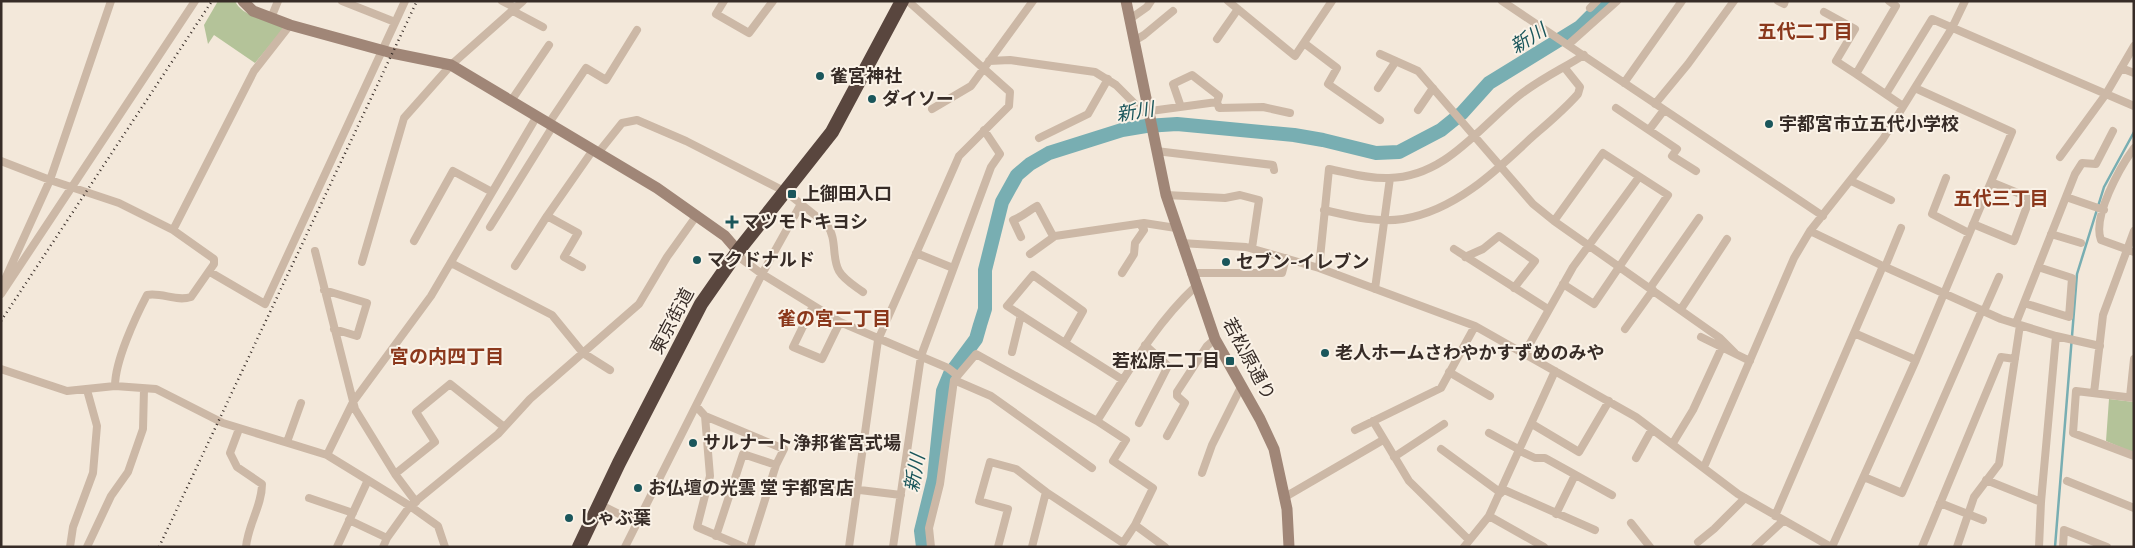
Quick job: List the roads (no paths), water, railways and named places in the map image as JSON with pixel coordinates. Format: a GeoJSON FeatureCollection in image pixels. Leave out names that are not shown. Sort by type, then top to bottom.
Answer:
{"type":"FeatureCollection","features":[{"type":"Feature","properties":{"kind":"highway","name":"東京街道"},"geometry":{"type":"LineString","coordinates":[[579,547],[701,304],[738,251],[786,192],[838,123],[902,1]]}},
{"type":"Feature","properties":{"kind":"street"},"geometry":{"type":"LineString","coordinates":[[1,288],[50,180],[111,1]]}},
{"type":"Feature","properties":{"kind":"street"},"geometry":{"type":"LineString","coordinates":[[1,294],[195,1]]}},
{"type":"Feature","properties":{"kind":"street"},"geometry":{"type":"LineString","coordinates":[[243,1],[253,11],[290,25],[383,50],[450,65],[657,188],[725,236],[743,260],[762,274],[840,322],[878,340],[920,356],[991,396],[1092,468]]}},
{"type":"Feature","properties":{"kind":"street"},"geometry":{"type":"LineString","coordinates":[[271,18],[278,1]]}},
{"type":"Feature","properties":{"kind":"street"},"geometry":{"type":"LineString","coordinates":[[342,1],[395,22]]}},
{"type":"Feature","properties":{"kind":"street"},"geometry":{"type":"LineString","coordinates":[[210,272],[265,304],[405,1]]}},
{"type":"Feature","properties":{"kind":"street"},"geometry":{"type":"LineString","coordinates":[[502,1],[543,28]]}},
{"type":"Feature","properties":{"kind":"street"},"geometry":{"type":"LineString","coordinates":[[362,262],[404,118],[450,65],[523,1]]}},
{"type":"Feature","properties":{"kind":"street"},"geometry":{"type":"LineString","coordinates":[[724,1],[716,14],[748,33],[773,1]]}},
{"type":"Feature","properties":{"kind":"street"},"geometry":{"type":"LineString","coordinates":[[849,547],[878,340],[959,156],[1009,106],[1010,92],[908,1]]}},
{"type":"Feature","properties":{"kind":"street"},"geometry":{"type":"LineString","coordinates":[[932,109],[971,86],[1033,1]]}},
{"type":"Feature","properties":{"kind":"street","name":"若松原通り"},"geometry":{"type":"LineString","coordinates":[[1126,1],[1166,195],[1214,339],[1260,419],[1274,449],[1285,497],[1289,547]]}},
{"type":"Feature","properties":{"kind":"street"},"geometry":{"type":"LineString","coordinates":[[1130,19],[1152,1]]}},
{"type":"Feature","properties":{"kind":"street"},"geometry":{"type":"LineString","coordinates":[[1228,1],[1295,56],[1332,1]]}},
{"type":"Feature","properties":{"kind":"street"},"geometry":{"type":"LineString","coordinates":[[1502,1],[1823,216]]}},
{"type":"Feature","properties":{"kind":"street"},"geometry":{"type":"LineString","coordinates":[[1590,8],[1597,1]]}},
{"type":"Feature","properties":{"kind":"street"},"geometry":{"type":"LineString","coordinates":[[1566,43],[1617,1]]}},
{"type":"Feature","properties":{"kind":"street"},"geometry":{"type":"LineString","coordinates":[[1624,82],[1682,1]]}},
{"type":"Feature","properties":{"kind":"street"},"geometry":{"type":"LineString","coordinates":[[1655,104],[1688,64],[1734,1]]}},
{"type":"Feature","properties":{"kind":"street"},"geometry":{"type":"LineString","coordinates":[[1778,1],[1784,4],[1785,1]]}},
{"type":"Feature","properties":{"kind":"street"},"geometry":{"type":"LineString","coordinates":[[1856,74],[1896,6],[1889,1]]}},
{"type":"Feature","properties":{"kind":"street"},"geometry":{"type":"LineString","coordinates":[[1704,467],[1794,258],[1810,231],[1883,139],[1952,28],[1965,1]]}},
{"type":"Feature","properties":{"kind":"street"},"geometry":{"type":"LineString","coordinates":[[1217,39],[1238,9]]}},
{"type":"Feature","properties":{"kind":"street"},"geometry":{"type":"LineString","coordinates":[[1134,41],[1173,11]]}},
{"type":"Feature","properties":{"kind":"street"},"geometry":{"type":"LineString","coordinates":[[1824,12],[1855,29],[1836,61],[1903,106]]}},
{"type":"Feature","properties":{"kind":"street"},"geometry":{"type":"LineString","coordinates":[[1886,94],[1932,19],[2134,106]]}},
{"type":"Feature","properties":{"kind":"street"},"geometry":{"type":"LineString","coordinates":[[172,230],[254,70],[290,25]]}},
{"type":"Feature","properties":{"kind":"street"},"geometry":{"type":"LineString","coordinates":[[490,227],[586,68],[606,80],[637,30]]}},
{"type":"Feature","properties":{"kind":"street"},"geometry":{"type":"LineString","coordinates":[[1304,43],[1337,68],[1328,84],[1380,120]]}},
{"type":"Feature","properties":{"kind":"street"},"geometry":{"type":"LineString","coordinates":[[511,101],[549,45]]}},
{"type":"Feature","properties":{"kind":"street"},"geometry":{"type":"LineString","coordinates":[[2060,157],[2106,94],[2134,46]]}},
{"type":"Feature","properties":{"kind":"street"},"geometry":{"type":"LineString","coordinates":[[1380,54],[1418,71],[1533,204],[1554,221],[1681,309],[1720,338],[1735,353]]}},
{"type":"Feature","properties":{"kind":"street"},"geometry":{"type":"LineString","coordinates":[[1318,268],[1329,169],[1365,176],[1390,178],[1419,173],[1441,163],[1522,93],[1584,55]]}},
{"type":"Feature","properties":{"kind":"street"},"geometry":{"type":"LineString","coordinates":[[989,61],[1010,60],[1095,72],[1116,85],[1143,112],[1150,122],[1181,107],[1218,102]]}},
{"type":"Feature","properties":{"kind":"street"},"geometry":{"type":"LineString","coordinates":[[1378,88],[1396,61]]}},
{"type":"Feature","properties":{"kind":"street"},"geometry":{"type":"LineString","coordinates":[[1324,210],[1366,220],[1402,219],[1434,210],[1481,183],[1578,94],[1580,87],[1564,67]]}},
{"type":"Feature","properties":{"kind":"street"},"geometry":{"type":"LineString","coordinates":[[2121,68],[2134,73]]}},
{"type":"Feature","properties":{"kind":"street"},"geometry":{"type":"LineString","coordinates":[[1181,107],[1173,84],[1192,75],[1220,96],[1219,108],[1263,107],[1290,113]]}},
{"type":"Feature","properties":{"kind":"street"},"geometry":{"type":"LineString","coordinates":[[1039,138],[1088,114],[1108,80]]}},
{"type":"Feature","properties":{"kind":"street"},"geometry":{"type":"LineString","coordinates":[[1418,110],[1432,88]]}},
{"type":"Feature","properties":{"kind":"street"},"geometry":{"type":"LineString","coordinates":[[1181,243],[1252,248],[1318,268],[1475,326],[1609,401],[1652,428],[1745,498],[1832,547],[1916,360],[2012,132],[1915,88]]}},
{"type":"Feature","properties":{"kind":"street"},"geometry":{"type":"LineString","coordinates":[[1616,108],[1677,149],[1672,156],[1696,171]]}},
{"type":"Feature","properties":{"kind":"street"},"geometry":{"type":"LineString","coordinates":[[1649,130],[1664,110]]}},
{"type":"Feature","properties":{"kind":"street"},"geometry":{"type":"LineString","coordinates":[[327,455],[353,402],[431,296],[537,116]]}},
{"type":"Feature","properties":{"kind":"street"},"geometry":{"type":"LineString","coordinates":[[515,266],[547,216],[596,152],[622,124],[637,120],[686,141],[786,192],[831,230],[838,269],[842,275],[863,292]]}},
{"type":"Feature","properties":{"kind":"street"},"geometry":{"type":"LineString","coordinates":[[893,547],[920,356],[991,167],[1000,154],[984,130]]}},
{"type":"Feature","properties":{"kind":"street"},"geometry":{"type":"LineString","coordinates":[[1958,547],[1974,497],[1999,464],[2015,359],[2018,324],[2024,303],[2075,174],[2082,163],[2096,164],[2113,131]]}},
{"type":"Feature","properties":{"kind":"street"},"geometry":{"type":"LineString","coordinates":[[2130,251],[2101,240],[2097,230],[2110,188],[2134,148]]}},
{"type":"Feature","properties":{"kind":"street"},"geometry":{"type":"LineString","coordinates":[[1156,151],[1273,165],[1274,170]]}},
{"type":"Feature","properties":{"kind":"street"},"geometry":{"type":"LineString","coordinates":[[1554,221],[1603,153],[1668,196],[1594,304],[1563,284]]}},
{"type":"Feature","properties":{"kind":"street"},"geometry":{"type":"LineString","coordinates":[[1,161],[119,203],[172,230],[214,259],[210,272],[191,297],[180,298],[156,293],[147,295],[119,363],[115,376],[115,386]]}},
{"type":"Feature","properties":{"kind":"street"},"geometry":{"type":"LineString","coordinates":[[414,241],[453,171],[492,192]]}},
{"type":"Feature","properties":{"kind":"street"},"geometry":{"type":"LineString","coordinates":[[1524,354],[1573,267],[1639,177]]}},
{"type":"Feature","properties":{"kind":"street"},"geometry":{"type":"LineString","coordinates":[[1375,289],[1390,178]]}},
{"type":"Feature","properties":{"kind":"street"},"geometry":{"type":"LineString","coordinates":[[1946,178],[1932,214],[1969,233]]}},
{"type":"Feature","properties":{"kind":"street"},"geometry":{"type":"LineString","coordinates":[[1851,181],[1891,200]]}},
{"type":"Feature","properties":{"kind":"street"},"geometry":{"type":"LineString","coordinates":[[1973,224],[2014,241],[2030,198],[1992,182]]}},
{"type":"Feature","properties":{"kind":"street"},"geometry":{"type":"LineString","coordinates":[[1166,195],[1225,198],[1240,195],[1259,200],[1252,248]]}},
{"type":"Feature","properties":{"kind":"street"},"geometry":{"type":"LineString","coordinates":[[2066,197],[2104,210]]}},
{"type":"Feature","properties":{"kind":"street"},"geometry":{"type":"LineString","coordinates":[[625,547],[762,274],[801,204]]}},
{"type":"Feature","properties":{"kind":"street"},"geometry":{"type":"LineString","coordinates":[[1021,237],[1013,220],[1023,216],[1037,206],[1053,236]]}},
{"type":"Feature","properties":{"kind":"street"},"geometry":{"type":"LineString","coordinates":[[383,547],[387,538],[413,504],[504,427],[530,399],[639,304],[667,257],[697,215]]}},
{"type":"Feature","properties":{"kind":"street"},"geometry":{"type":"LineString","coordinates":[[547,216],[578,234],[564,257],[582,267]]}},
{"type":"Feature","properties":{"kind":"street"},"geometry":{"type":"LineString","coordinates":[[1625,329],[1699,218]]}},
{"type":"Feature","properties":{"kind":"street"},"geometry":{"type":"LineString","coordinates":[[1122,272],[1134,254],[1135,243],[1144,230],[1140,224]]}},
{"type":"Feature","properties":{"kind":"street"},"geometry":{"type":"LineString","coordinates":[[1030,254],[1053,236],[1140,224],[1176,228]]}},
{"type":"Feature","properties":{"kind":"street"},"geometry":{"type":"LineString","coordinates":[[1775,516],[1901,228]]}},
{"type":"Feature","properties":{"kind":"street"},"geometry":{"type":"LineString","coordinates":[[1810,231],[1983,311],[2056,336],[2100,346]]}},
{"type":"Feature","properties":{"kind":"street"},"geometry":{"type":"LineString","coordinates":[[2094,393],[2103,315],[2130,251],[2134,231]]}},
{"type":"Feature","properties":{"kind":"street"},"geometry":{"type":"LineString","coordinates":[[2051,234],[2081,243]]}},
{"type":"Feature","properties":{"kind":"street"},"geometry":{"type":"LineString","coordinates":[[1465,257],[1483,248],[1499,236],[1535,261],[1514,288]]}},
{"type":"Feature","properties":{"kind":"street"},"geometry":{"type":"LineString","coordinates":[[1681,309],[1727,239]]}},
{"type":"Feature","properties":{"kind":"street"},"geometry":{"type":"LineString","coordinates":[[1454,250],[1548,309]]}},
{"type":"Feature","properties":{"kind":"street"},"geometry":{"type":"LineString","coordinates":[[315,251],[354,409],[413,504]]}},
{"type":"Feature","properties":{"kind":"street"},"geometry":{"type":"LineString","coordinates":[[916,253],[953,268]]}},
{"type":"Feature","properties":{"kind":"street"},"geometry":{"type":"LineString","coordinates":[[1191,273],[1282,273],[1286,258]]}},
{"type":"Feature","properties":{"kind":"street"},"geometry":{"type":"LineString","coordinates":[[451,262],[552,315],[583,353],[610,370]]}},
{"type":"Feature","properties":{"kind":"street"},"geometry":{"type":"LineString","coordinates":[[2024,303],[2069,316],[2072,278],[2038,268]]}},
{"type":"Feature","properties":{"kind":"street"},"geometry":{"type":"LineString","coordinates":[[1065,343],[1083,311],[1033,274],[1006,306],[1123,380]]}},
{"type":"Feature","properties":{"kind":"street"},"geometry":{"type":"LineString","coordinates":[[1864,477],[1902,493],[1999,277]]}},
{"type":"Feature","properties":{"kind":"street"},"geometry":{"type":"LineString","coordinates":[[1098,421],[1145,345],[1181,300],[1196,286]]}},
{"type":"Feature","properties":{"kind":"street"},"geometry":{"type":"LineString","coordinates":[[324,290],[366,303],[357,336],[334,329]]}},
{"type":"Feature","properties":{"kind":"street"},"geometry":{"type":"LineString","coordinates":[[814,306],[794,347],[822,360],[840,322]]}},
{"type":"Feature","properties":{"kind":"street"},"geometry":{"type":"LineString","coordinates":[[1012,352],[1021,315]]}},
{"type":"Feature","properties":{"kind":"street"},"geometry":{"type":"LineString","coordinates":[[1355,430],[1440,388],[1475,326]]}},
{"type":"Feature","properties":{"kind":"street"},"geometry":{"type":"LineString","coordinates":[[1854,333],[1916,360]]}},
{"type":"Feature","properties":{"kind":"street"},"geometry":{"type":"LineString","coordinates":[[2039,547],[2041,502],[2056,336]]}},
{"type":"Feature","properties":{"kind":"street"},"geometry":{"type":"LineString","coordinates":[[1702,337],[1750,361]]}},
{"type":"Feature","properties":{"kind":"street"},"geometry":{"type":"LineString","coordinates":[[1167,436],[1185,403],[1177,396],[1177,392],[1207,346],[1214,339]]}},
{"type":"Feature","properties":{"kind":"street"},"geometry":{"type":"LineString","coordinates":[[1139,423],[1168,366],[1145,345]]}},
{"type":"Feature","properties":{"kind":"street"},"geometry":{"type":"LineString","coordinates":[[1673,443],[1693,410],[1722,347]]}},
{"type":"Feature","properties":{"kind":"street"},"geometry":{"type":"LineString","coordinates":[[931,547],[928,528],[940,484],[953,374],[976,354],[1098,421],[1126,440],[1113,460],[1153,488],[1135,525],[1123,544],[1046,492],[1016,469],[990,462],[980,502],[1008,509],[998,547]]}},
{"type":"Feature","properties":{"kind":"street"},"geometry":{"type":"LineString","coordinates":[[1922,547],[2001,357],[2015,359]]}},
{"type":"Feature","properties":{"kind":"street"},"geometry":{"type":"LineString","coordinates":[[2134,359],[2132,398],[2076,391],[2073,433],[2134,456]]}},
{"type":"Feature","properties":{"kind":"street"},"geometry":{"type":"LineString","coordinates":[[1,369],[67,391],[115,386],[156,389],[209,417],[239,429],[327,455],[413,504],[438,526],[444,547]]}},
{"type":"Feature","properties":{"kind":"street"},"geometry":{"type":"LineString","coordinates":[[1373,421],[1409,482],[1467,544],[1489,516],[1502,491],[1555,371]]}},
{"type":"Feature","properties":{"kind":"street"},"geometry":{"type":"LineString","coordinates":[[1449,372],[1490,396]]}},
{"type":"Feature","properties":{"kind":"street"},"geometry":{"type":"LineString","coordinates":[[395,474],[435,442],[416,412],[450,384],[504,427]]}},
{"type":"Feature","properties":{"kind":"street"},"geometry":{"type":"LineString","coordinates":[[1202,473],[1212,446],[1241,387]]}},
{"type":"Feature","properties":{"kind":"street"},"geometry":{"type":"LineString","coordinates":[[86,547],[111,496],[128,472],[143,429],[144,388]]}},
{"type":"Feature","properties":{"kind":"street"},"geometry":{"type":"LineString","coordinates":[[70,547],[73,527],[93,473],[97,426],[87,390]]}},
{"type":"Feature","properties":{"kind":"street"},"geometry":{"type":"LineString","coordinates":[[1532,424],[1579,452],[1609,401]]}},
{"type":"Feature","properties":{"kind":"street"},"geometry":{"type":"LineString","coordinates":[[287,442],[301,403]]}},
{"type":"Feature","properties":{"kind":"street"},"geometry":{"type":"LineString","coordinates":[[696,406],[705,416],[784,449],[776,465],[750,547]]}},
{"type":"Feature","properties":{"kind":"street"},"geometry":{"type":"LineString","coordinates":[[705,416],[710,476],[696,526],[744,547]]}},
{"type":"Feature","properties":{"kind":"street"},"geometry":{"type":"LineString","coordinates":[[1394,458],[1444,424]]}},
{"type":"Feature","properties":{"kind":"street"},"geometry":{"type":"LineString","coordinates":[[1636,458],[1652,428]]}},
{"type":"Feature","properties":{"kind":"street"},"geometry":{"type":"LineString","coordinates":[[239,429],[230,453],[238,467],[262,484],[262,498],[248,532],[246,547]]}},
{"type":"Feature","properties":{"kind":"street"},"geometry":{"type":"LineString","coordinates":[[1489,433],[1535,458],[1545,458],[1612,495]]}},
{"type":"Feature","properties":{"kind":"street"},"geometry":{"type":"LineString","coordinates":[[1285,497],[1383,440]]}},
{"type":"Feature","properties":{"kind":"street"},"geometry":{"type":"LineString","coordinates":[[1441,449],[1502,491],[1595,530]]}},
{"type":"Feature","properties":{"kind":"street"},"geometry":{"type":"LineString","coordinates":[[716,536],[742,454],[776,465]]}},
{"type":"Feature","properties":{"kind":"street"},"geometry":{"type":"LineString","coordinates":[[1556,514],[1575,475]]}},
{"type":"Feature","properties":{"kind":"street"},"geometry":{"type":"LineString","coordinates":[[337,547],[368,480]]}},
{"type":"Feature","properties":{"kind":"street"},"geometry":{"type":"LineString","coordinates":[[1986,480],[2041,502]]}},
{"type":"Feature","properties":{"kind":"street"},"geometry":{"type":"LineString","coordinates":[[2067,481],[2134,508]]}},
{"type":"Feature","properties":{"kind":"street"},"geometry":{"type":"LineString","coordinates":[[835,487],[901,495]]}},
{"type":"Feature","properties":{"kind":"street"},"geometry":{"type":"LineString","coordinates":[[1032,547],[1046,492]]}},
{"type":"Feature","properties":{"kind":"street"},"geometry":{"type":"LineString","coordinates":[[309,498],[351,517],[387,538]]}},
{"type":"Feature","properties":{"kind":"street"},"geometry":{"type":"LineString","coordinates":[[1698,542],[1745,498]]}},
{"type":"Feature","properties":{"kind":"street"},"geometry":{"type":"LineString","coordinates":[[1940,503],[1983,520]]}},
{"type":"Feature","properties":{"kind":"street"},"geometry":{"type":"LineString","coordinates":[[599,504],[637,522]]}},
{"type":"Feature","properties":{"kind":"street"},"geometry":{"type":"LineString","coordinates":[[1489,516],[1544,547]]}},
{"type":"Feature","properties":{"kind":"street"},"geometry":{"type":"LineString","coordinates":[[1755,547],[1783,521]]}},
{"type":"Feature","properties":{"kind":"street"},"geometry":{"type":"LineString","coordinates":[[1631,524],[1650,547]]}},
{"type":"Feature","properties":{"kind":"street"},"geometry":{"type":"LineString","coordinates":[[1135,525],[1164,547]]}},
{"type":"Feature","properties":{"kind":"street"},"geometry":{"type":"LineString","coordinates":[[2063,547],[2064,530],[2107,547]]}},
{"type":"Feature","properties":{"kind":"waterway","name":"新川"},"geometry":{"type":"LineString","coordinates":[[923,547],[921,531],[934,478],[943,391],[950,374],[976,339],[985,309],[985,270],[1002,202],[1017,175],[1030,164],[1049,153],[1122,130],[1177,124],[1294,135],[1376,153],[1399,152],[1441,130],[1462,113],[1489,83],[1580,27],[1606,1]]}},
{"type":"Feature","properties":{"kind":"waterway"},"geometry":{"type":"LineString","coordinates":[[2055,547],[2077,274],[2104,187],[2134,132]]}},
{"type":"Feature","properties":{"kind":"railway"},"geometry":{"type":"LineString","coordinates":[[1,321],[212,1]]}},
{"type":"Feature","properties":{"kind":"railway"},"geometry":{"type":"LineString","coordinates":[[159,547],[417,1]]}},
{"type":"Feature","properties":{"kind":"place","name":"雀宮神社"},"geometry":{"type":"Point","coordinates":[820,76]}},
{"type":"Feature","properties":{"kind":"place","name":"ダイソー"},"geometry":{"type":"Point","coordinates":[872,99]}},
{"type":"Feature","properties":{"kind":"place","name":"宇都宮市立五代小学校"},"geometry":{"type":"Point","coordinates":[1769,124]}},
{"type":"Feature","properties":{"kind":"place","name":"上御田入口"},"geometry":{"type":"Point","coordinates":[792,194]}},
{"type":"Feature","properties":{"kind":"place","name":"マツモトキヨシ"},"geometry":{"type":"Point","coordinates":[732,222]}},
{"type":"Feature","properties":{"kind":"place","name":"マクドナルド"},"geometry":{"type":"Point","coordinates":[697,260]}},
{"type":"Feature","properties":{"kind":"place","name":"セブン-イレブン"},"geometry":{"type":"Point","coordinates":[1226,262]}},
{"type":"Feature","properties":{"kind":"place","name":"老人ホームさわやかすずめのみや"},"geometry":{"type":"Point","coordinates":[1325,353]}},
{"type":"Feature","properties":{"kind":"place","name":"若松原二丁目"},"geometry":{"type":"Point","coordinates":[1230,361]}},
{"type":"Feature","properties":{"kind":"place","name":"サルナート浄邦雀宮式場"},"geometry":{"type":"Point","coordinates":[693,443]}},
{"type":"Feature","properties":{"kind":"place","name":"お仏壇の光雲 堂 宇都宮店"},"geometry":{"type":"Point","coordinates":[638,488]}},
{"type":"Feature","properties":{"kind":"place","name":"しゃぶ葉"},"geometry":{"type":"Point","coordinates":[569,518]}},
{"type":"Feature","properties":{"kind":"district","name":"五代二丁目"},"geometry":{"type":"Point","coordinates":[1805,31]}},
{"type":"Feature","properties":{"kind":"district","name":"五代三丁目"},"geometry":{"type":"Point","coordinates":[2001,198]}},
{"type":"Feature","properties":{"kind":"district","name":"雀の宮二丁目"},"geometry":{"type":"Point","coordinates":[834,318]}},
{"type":"Feature","properties":{"kind":"district","name":"宮の内四丁目"},"geometry":{"type":"Point","coordinates":[447,356]}}]}
